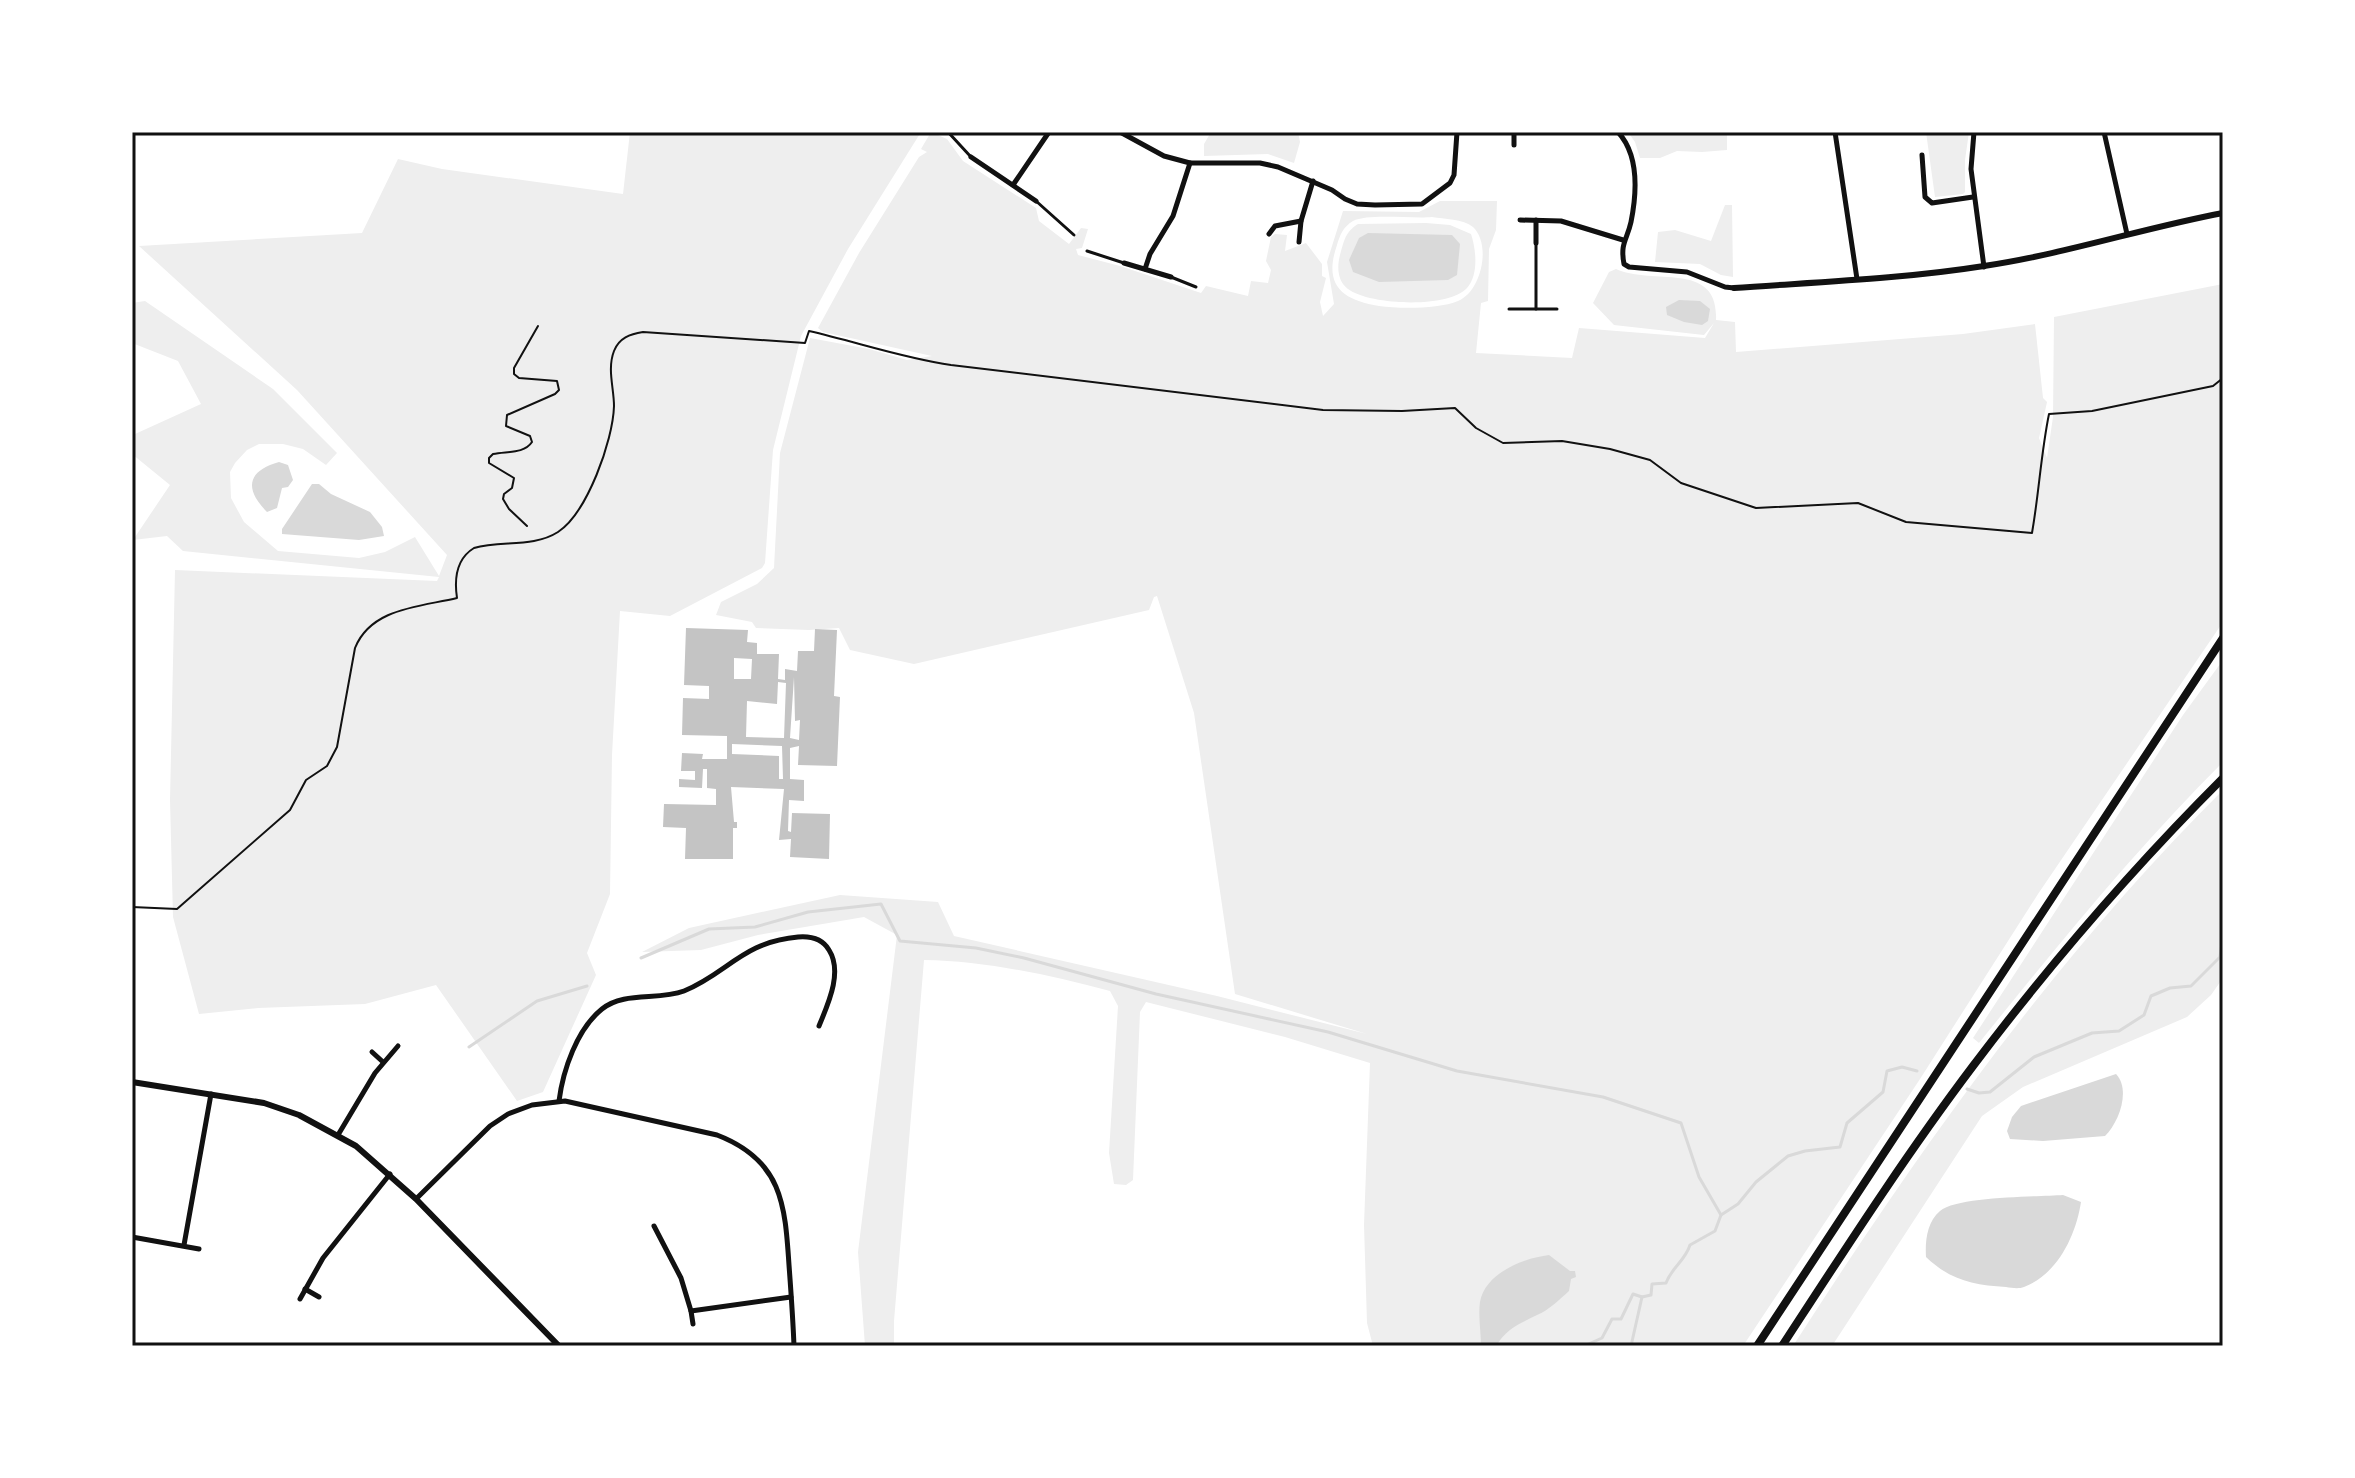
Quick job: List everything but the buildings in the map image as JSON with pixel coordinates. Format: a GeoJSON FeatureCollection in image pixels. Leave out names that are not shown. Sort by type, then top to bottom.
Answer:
{"type":"FeatureCollection","features":[{"type":"Feature","properties":{"kind":"highway"},"geometry":{"type":"LineString","coordinates":[[1757,1346],[2223,638]]}},
{"type":"Feature","properties":{"kind":"highway"},"geometry":{"type":"LineString","coordinates":[[1782,1346],[1931,1122],[1990,1043],[2105,903],[2182,817],[2223,778]]}},
{"type":"Feature","properties":{"kind":"street"},"geometry":{"type":"LineString","coordinates":[[1013,185],[1049,132]]}},
{"type":"Feature","properties":{"kind":"street"},"geometry":{"type":"LineString","coordinates":[[1120,132],[1164,156],[1190,163],[1260,163],[1313,181],[1357,204],[1422,204],[1450,183],[1454,175],[1457,132]]}},
{"type":"Feature","properties":{"kind":"street"},"geometry":{"type":"LineString","coordinates":[[1514,132],[1514,145]]}},
{"type":"Feature","properties":{"kind":"street"},"geometry":{"type":"LineString","coordinates":[[1567,132],[1594,132]]}},
{"type":"Feature","properties":{"kind":"street"},"geometry":{"type":"LineString","coordinates":[[1618,132],[1629,147],[1634,164],[1633,208],[1623,240],[1623,257],[1629,267],[1687,272],[1725,287],[1984,267],[2223,213]]}},
{"type":"Feature","properties":{"kind":"street"},"geometry":{"type":"LineString","coordinates":[[1835,132],[1857,279]]}},
{"type":"Feature","properties":{"kind":"street"},"geometry":{"type":"LineString","coordinates":[[1974,132],[1971,169],[1973,197],[1984,267]]}},
{"type":"Feature","properties":{"kind":"street"},"geometry":{"type":"LineString","coordinates":[[2104,132],[2127,234]]}},
{"type":"Feature","properties":{"kind":"street"},"geometry":{"type":"LineString","coordinates":[[1922,155],[1925,197],[1932,203],[1973,197]]}},
{"type":"Feature","properties":{"kind":"street"},"geometry":{"type":"LineString","coordinates":[[971,157],[1036,201]]}},
{"type":"Feature","properties":{"kind":"street"},"geometry":{"type":"LineString","coordinates":[[1145,269],[1150,254],[1173,216],[1190,163]]}},
{"type":"Feature","properties":{"kind":"street"},"geometry":{"type":"LineString","coordinates":[[1299,242],[1301,221],[1313,181]]}},
{"type":"Feature","properties":{"kind":"street"},"geometry":{"type":"LineString","coordinates":[[1520,220],[1561,221],[1623,240]]}},
{"type":"Feature","properties":{"kind":"street"},"geometry":{"type":"LineString","coordinates":[[1536,220],[1536,243]]}},
{"type":"Feature","properties":{"kind":"street"},"geometry":{"type":"LineString","coordinates":[[1269,234],[1275,226],[1301,221]]}},
{"type":"Feature","properties":{"kind":"street"},"geometry":{"type":"LineString","coordinates":[[1124,263],[1171,277]]}},
{"type":"Feature","properties":{"kind":"street"},"geometry":{"type":"LineString","coordinates":[[559,1101],[562,1082],[577,1046],[588,1024],[601,1009],[619,1000],[680,993],[742,953],[766,943],[808,936],[828,948],[834,962],[834,982],[819,1026]]}},
{"type":"Feature","properties":{"kind":"street"},"geometry":{"type":"LineString","coordinates":[[338,1135],[383,1062],[398,1046]]}},
{"type":"Feature","properties":{"kind":"street"},"geometry":{"type":"LineString","coordinates":[[372,1052],[383,1062]]}},
{"type":"Feature","properties":{"kind":"street"},"geometry":{"type":"LineString","coordinates":[[132,1082],[211,1093],[282,1108],[356,1146],[416,1199],[559,1346]]}},
{"type":"Feature","properties":{"kind":"street"},"geometry":{"type":"LineString","coordinates":[[184,1245],[211,1093]]}},
{"type":"Feature","properties":{"kind":"street"},"geometry":{"type":"LineString","coordinates":[[416,1199],[498,1120],[532,1105],[559,1101],[700,1130],[731,1141],[764,1167],[783,1201],[794,1346]]}},
{"type":"Feature","properties":{"kind":"street"},"geometry":{"type":"LineString","coordinates":[[300,1299],[323,1258],[390,1174]]}},
{"type":"Feature","properties":{"kind":"street"},"geometry":{"type":"LineString","coordinates":[[654,1226],[681,1278],[693,1324]]}},
{"type":"Feature","properties":{"kind":"street"},"geometry":{"type":"LineString","coordinates":[[132,1237],[199,1249]]}},
{"type":"Feature","properties":{"kind":"street"},"geometry":{"type":"LineString","coordinates":[[305,1289],[319,1297]]}},
{"type":"Feature","properties":{"kind":"street"},"geometry":{"type":"LineString","coordinates":[[691,1311],[791,1297]]}},
{"type":"Feature","properties":{"kind":"lane"},"geometry":{"type":"LineString","coordinates":[[948,132],[971,157]]}},
{"type":"Feature","properties":{"kind":"lane"},"geometry":{"type":"LineString","coordinates":[[1036,201],[1074,235]]}},
{"type":"Feature","properties":{"kind":"lane"},"geometry":{"type":"LineString","coordinates":[[1536,243],[1536,309]]}},
{"type":"Feature","properties":{"kind":"lane"},"geometry":{"type":"LineString","coordinates":[[1087,251],[1124,263]]}},
{"type":"Feature","properties":{"kind":"lane"},"geometry":{"type":"LineString","coordinates":[[1171,277],[1196,287]]}},
{"type":"Feature","properties":{"kind":"lane"},"geometry":{"type":"LineString","coordinates":[[1509,309],[1557,309]]}},
{"type":"Feature","properties":{"kind":"path"},"geometry":{"type":"LineString","coordinates":[[527,526],[503,499],[512,488],[514,478],[489,463],[489,458],[493,454],[530,446],[530,436],[506,426],[507,415],[559,390],[557,381],[519,378],[514,374],[514,368],[538,326]]}},
{"type":"Feature","properties":{"kind":"path"},"geometry":{"type":"LineString","coordinates":[[132,907],[177,909],[290,810],[306,780],[327,766],[337,747],[355,648],[361,633],[372,622],[398,612],[457,598],[458,568],[466,553],[474,548],[540,540],[560,531],[576,516],[590,491],[612,426],[614,352],[628,335],[643,332],[805,343],[809,331],[939,363],[1323,410],[1455,408],[1476,428],[1503,443],[1562,441],[1610,449],[1650,460],[1681,483],[1756,508],[1858,503],[1906,522],[2032,533],[2041,484],[2041,452],[2049,414],[2092,411],[2213,386],[2223,378]]}},
{"type":"Feature","properties":{"kind":"shaded area"},"geometry":{"type":"Polygon","coordinates":[[[630,132],[921,132],[848,249],[801,336],[773,450],[765,563],[762,568],[670,616],[620,611],[612,755],[610,894],[587,953],[596,975],[543,1092],[517,1101],[436,985],[365,1004],[258,1008],[199,1014],[173,917],[170,800],[175,570],[437,581],[439,577],[183,551],[167,536],[133,540],[170,485],[132,454],[135,434],[201,404],[178,361],[132,343],[132,303],[145,301],[273,389],[337,453],[326,465],[303,449],[283,444],[259,444],[247,450],[235,463],[230,472],[231,498],[244,522],[278,551],[359,558],[385,552],[415,537],[439,576],[447,555],[297,390],[139,246],[362,233],[398,159],[442,169],[623,194],[630,132]]]}},
{"type":"Feature","properties":{"kind":"shaded area"},"geometry":{"type":"Polygon","coordinates":[[[931,132],[947,139],[963,161],[1036,208],[1039,221],[1069,244],[1081,228],[1088,229],[1082,248],[1076,249],[1078,255],[1201,293],[1206,286],[1248,296],[1251,281],[1268,283],[1271,270],[1266,261],[1271,237],[1275,234],[1287,235],[1285,251],[1306,243],[1322,264],[1322,276],[1326,278],[1320,302],[1323,316],[1334,304],[1327,262],[1343,211],[1419,212],[1440,201],[1497,201],[1496,230],[1489,249],[1488,301],[1481,303],[1476,353],[1572,358],[1579,328],[1705,338],[1714,323],[1704,335],[1614,325],[1593,303],[1609,272],[1616,269],[1631,274],[1681,278],[1707,289],[1714,301],[1716,320],[1735,322],[1736,352],[1963,334],[2035,324],[2043,398],[2047,402],[2039,438],[2047,458],[2053,417],[2054,317],[2223,284],[2223,622],[2038,894],[1743,1346],[1373,1346],[1367,1323],[1364,1225],[1370,1063],[1285,1037],[1146,1002],[1140,1012],[1133,1180],[1126,1185],[1114,1184],[1109,1153],[1118,1006],[1110,991],[1018,970],[924,960],[894,1346],[865,1346],[858,1252],[897,935],[864,917],[758,935],[701,950],[642,952],[689,928],[840,895],[938,902],[954,936],[1367,1034],[1235,994],[1194,713],[1157,596],[1149,610],[914,664],[850,650],[839,628],[756,628],[752,622],[716,615],[721,602],[757,584],[774,568],[780,453],[810,338],[907,360],[932,356],[823,332],[818,328],[859,253],[919,157],[927,152],[921,149],[931,132]],[[1369,217],[1350,223],[1341,235],[1333,259],[1332,271],[1339,288],[1355,300],[1398,308],[1441,306],[1466,296],[1473,288],[1481,267],[1483,256],[1479,235],[1464,222],[1437,218],[1369,217]]]}},
{"type":"Feature","properties":{"kind":"shaded area"},"geometry":{"type":"Polygon","coordinates":[[[1211,132],[1298,132],[1300,142],[1294,163],[1268,154],[1204,156],[1204,144],[1211,132]]]}},
{"type":"Feature","properties":{"kind":"shaded area"},"geometry":{"type":"Polygon","coordinates":[[[1628,132],[1727,132],[1727,150],[1677,151],[1660,158],[1640,158],[1628,132]]]}},
{"type":"Feature","properties":{"kind":"shaded area"},"geometry":{"type":"Polygon","coordinates":[[[1926,132],[1969,132],[1963,194],[1935,197],[1926,132]]]}},
{"type":"Feature","properties":{"kind":"shaded area"},"geometry":{"type":"Polygon","coordinates":[[[1725,205],[1732,205],[1733,277],[1721,275],[1700,264],[1655,262],[1658,232],[1675,230],[1711,241],[1725,205]]]}},
{"type":"Feature","properties":{"kind":"shaded area"},"geometry":{"type":"Polygon","coordinates":[[[1358,224],[1450,225],[1471,234],[1475,269],[1467,288],[1443,299],[1408,302],[1373,299],[1344,286],[1339,273],[1339,259],[1350,230],[1358,224]]]}},
{"type":"Feature","properties":{"kind":"shaded area"},"geometry":{"type":"Polygon","coordinates":[[[1368,233],[1452,235],[1460,244],[1457,275],[1448,280],[1379,282],[1353,272],[1349,260],[1359,238],[1368,233]]]}},
{"type":"Feature","properties":{"kind":"shaded area"},"geometry":{"type":"Polygon","coordinates":[[[1679,300],[1700,301],[1710,309],[1708,321],[1702,325],[1667,315],[1666,307],[1679,300]]]}},
{"type":"Feature","properties":{"kind":"shaded area"},"geometry":{"type":"Polygon","coordinates":[[[279,462],[288,465],[293,480],[288,487],[282,488],[277,508],[267,512],[255,496],[252,482],[260,470],[279,462]]]}},
{"type":"Feature","properties":{"kind":"shaded area"},"geometry":{"type":"Polygon","coordinates":[[[312,484],[319,484],[331,494],[370,512],[382,527],[384,536],[359,540],[282,534],[282,529],[312,484]]]}},
{"type":"Feature","properties":{"kind":"shaded area"},"geometry":{"type":"Polygon","coordinates":[[[2223,660],[2223,762],[2128,864],[1979,1043],[1973,1038],[2183,715],[2223,660]]]}},
{"type":"Feature","properties":{"kind":"shaded area"},"geometry":{"type":"Polygon","coordinates":[[[2223,790],[2223,978],[2211,995],[2187,1017],[2023,1087],[1982,1116],[1832,1346],[1793,1346],[1890,1199],[1993,1056],[2103,919],[2223,790]]]}},
{"type":"Feature","properties":{"kind":"shaded area"},"geometry":{"type":"Polygon","coordinates":[[[2116,1074],[2123,1088],[2123,1097],[2115,1123],[2105,1136],[2043,1141],[2010,1139],[2007,1131],[2012,1117],[2021,1106],[2116,1074]]]}},
{"type":"Feature","properties":{"kind":"shaded area"},"geometry":{"type":"Polygon","coordinates":[[[2063,1195],[2081,1202],[2070,1240],[2047,1273],[2024,1287],[1994,1286],[1963,1280],[1926,1257],[1930,1226],[1936,1215],[1949,1206],[1980,1200],[2063,1195]]]}},
{"type":"Feature","properties":{"kind":"shaded area"},"geometry":{"type":"Polygon","coordinates":[[[1549,1255],[1570,1271],[1575,1271],[1576,1277],[1571,1279],[1569,1291],[1546,1310],[1509,1331],[1496,1346],[1481,1346],[1480,1302],[1489,1283],[1507,1269],[1549,1255]]]}},
{"type":"Feature","properties":{"kind":"waterway"},"geometry":{"type":"LineString","coordinates":[[641,958],[709,929],[755,927],[808,912],[881,904],[900,941],[976,948],[1024,958],[1156,994],[1328,1032],[1457,1071],[1603,1097],[1681,1123],[1699,1177],[1721,1215]]}},
{"type":"Feature","properties":{"kind":"waterway"},"geometry":{"type":"LineString","coordinates":[[1967,1089],[1979,1093],[1990,1092],[2034,1057],[2092,1033],[2119,1031],[2144,1015],[2151,996],[2170,988],[2191,986],[2220,957],[2223,936]]}},
{"type":"Feature","properties":{"kind":"waterway"},"geometry":{"type":"LineString","coordinates":[[469,1047],[537,1001],[587,986]]}},
{"type":"Feature","properties":{"kind":"waterway"},"geometry":{"type":"LineString","coordinates":[[1584,1346],[1602,1338],[1612,1319],[1621,1319],[1633,1294],[1642,1297],[1651,1295],[1652,1284],[1666,1283],[1690,1245],[1715,1231],[1721,1215],[1738,1204],[1756,1182],[1788,1156],[1840,1147],[1847,1123],[1883,1092],[1887,1071],[1902,1067],[1917,1071]]}},
{"type":"Feature","properties":{"kind":"waterway"},"geometry":{"type":"LineString","coordinates":[[1631,1346],[1642,1297]]}}]}
